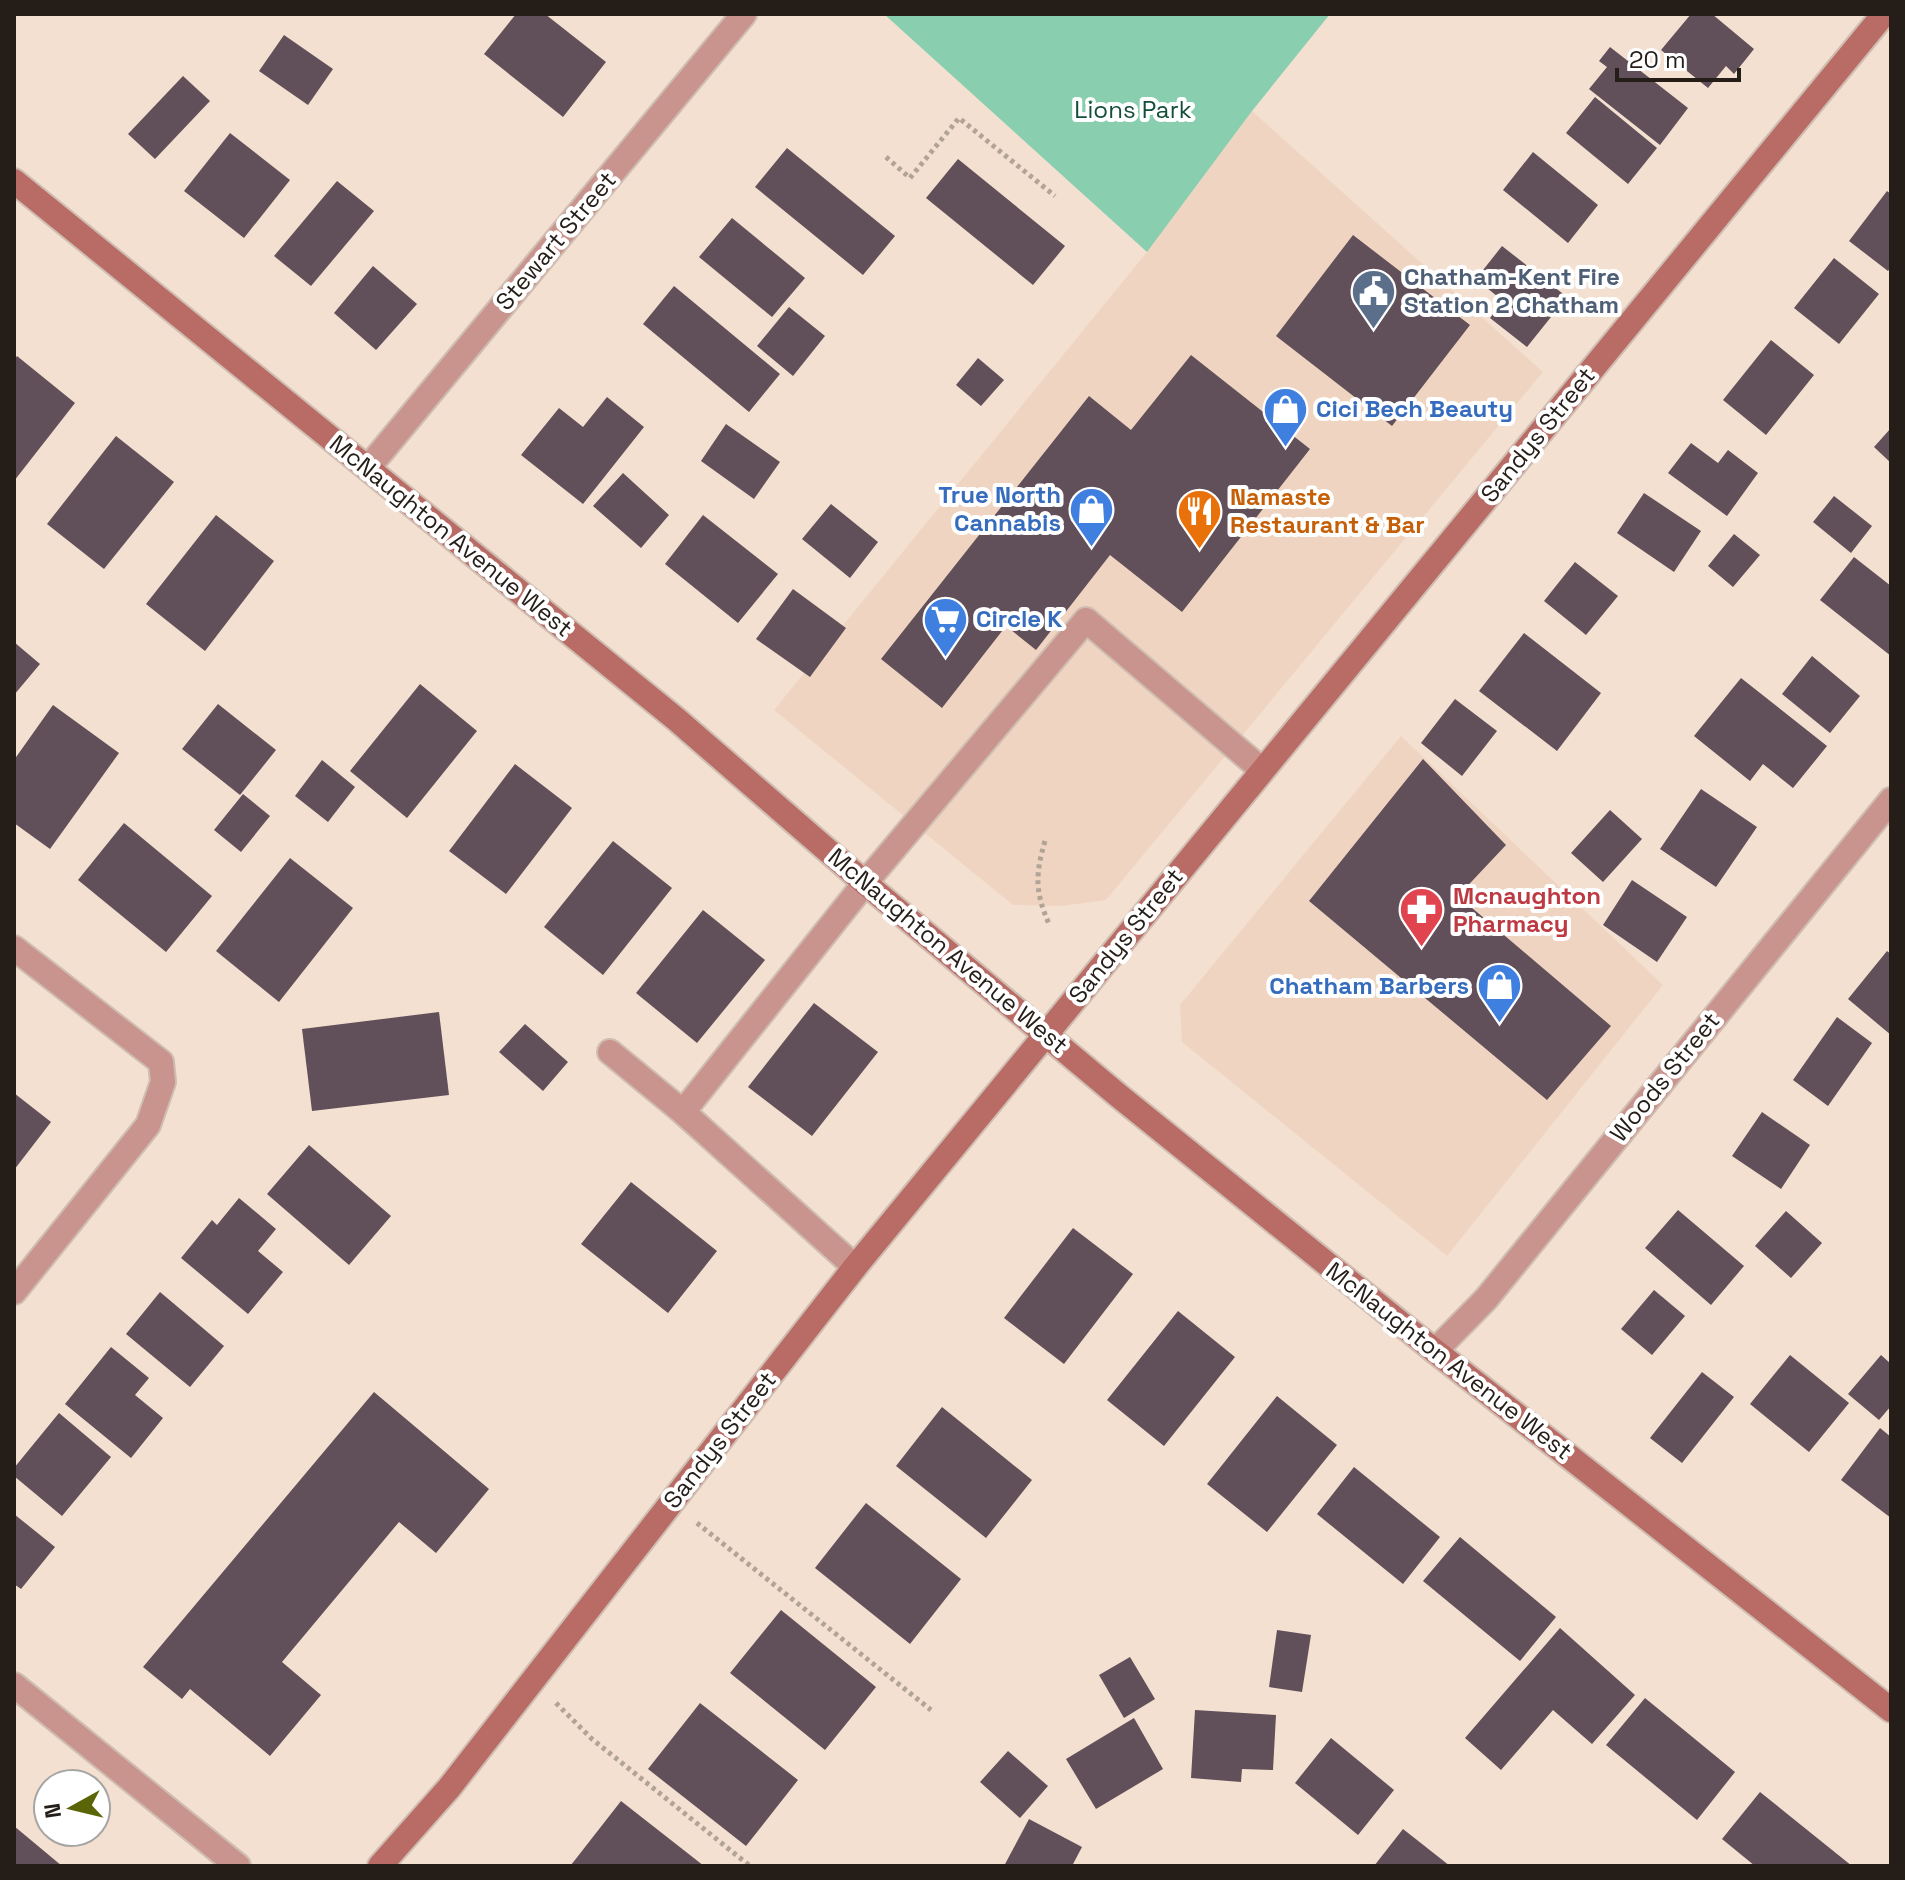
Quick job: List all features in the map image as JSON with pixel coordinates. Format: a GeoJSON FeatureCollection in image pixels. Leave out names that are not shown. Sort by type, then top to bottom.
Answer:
{"type":"FeatureCollection","features":[{"type":"Feature","properties":{"kind":"main road","name":"Sandys Street"},"geometry":{"type":"LineString","coordinates":[[380,1866],[449,1788],[855,1267],[1884,14]]}},
{"type":"Feature","properties":{"kind":"main road","name":"McNaughton Avenue West"},"geometry":{"type":"LineString","coordinates":[[14,181],[676,719],[865,883],[1119,1096],[1435,1351],[1891,1710]]}},
{"type":"Feature","properties":{"kind":"street","name":"Stewart Street"},"geometry":{"type":"LineString","coordinates":[[368,468],[744,14]]}},
{"type":"Feature","properties":{"kind":"street"},"geometry":{"type":"LineString","coordinates":[[683,1112],[865,883],[1086,620],[1262,770]]}},
{"type":"Feature","properties":{"kind":"street","name":"Woods Street"},"geometry":{"type":"LineString","coordinates":[[1435,1351],[1496,1287],[1891,800]]}},
{"type":"Feature","properties":{"kind":"street"},"geometry":{"type":"LineString","coordinates":[[14,948],[161,1062],[163,1082],[148,1125],[14,1292]]}},
{"type":"Feature","properties":{"kind":"street"},"geometry":{"type":"LineString","coordinates":[[610,1052],[683,1112],[855,1267]]}},
{"type":"Feature","properties":{"kind":"street"},"geometry":{"type":"LineString","coordinates":[[14,1685],[238,1866]]}},
{"type":"Feature","properties":{"kind":"path"},"geometry":{"type":"LineString","coordinates":[[886,157],[910,178],[959,118],[1055,196]]}},
{"type":"Feature","properties":{"kind":"path"},"geometry":{"type":"LineString","coordinates":[[1045,841],[1039,861],[1038,898],[1049,924]]}},
{"type":"Feature","properties":{"kind":"path"},"geometry":{"type":"LineString","coordinates":[[671,1503],[931,1710]]}},
{"type":"Feature","properties":{"kind":"path"},"geometry":{"type":"LineString","coordinates":[[533,1680],[592,1739],[750,1866]]}},
{"type":"Feature","properties":{"kind":"shaded area"},"geometry":{"type":"Polygon","coordinates":[[[1252,111],[1543,372],[1106,900],[1061,906],[1013,905],[774,710],[1147,252],[1252,111]]]}},
{"type":"Feature","properties":{"kind":"shaded area"},"geometry":{"type":"Polygon","coordinates":[[[1401,736],[1663,985],[1447,1256],[1182,1042],[1180,1005],[1401,736]]]}},
{"type":"Feature","properties":{"kind":"green space","name":"Lions Park"},"geometry":{"type":"Polygon","coordinates":[[[884,14],[1330,14],[1252,111],[1147,252],[884,14]]]}},
{"type":"Feature","properties":{"kind":"building"},"geometry":{"type":"Polygon","coordinates":[[[516,14],[545,14],[606,62],[563,117],[484,54],[516,14]]]}},
{"type":"Feature","properties":{"kind":"building"},"geometry":{"type":"Polygon","coordinates":[[[1691,14],[1712,14],[1754,49],[1734,74],[1726,66],[1708,88],[1661,50],[1691,14]]]}},
{"type":"Feature","properties":{"kind":"building"},"geometry":{"type":"Polygon","coordinates":[[[284,35],[333,69],[308,105],[259,71],[284,35]]]}},
{"type":"Feature","properties":{"kind":"building"},"geometry":{"type":"Polygon","coordinates":[[[1610,47],[1688,108],[1660,145],[1589,89],[1607,67],[1599,61],[1610,47]]]}},
{"type":"Feature","properties":{"kind":"building"},"geometry":{"type":"Polygon","coordinates":[[[183,76],[210,101],[155,159],[128,134],[183,76]]]}},
{"type":"Feature","properties":{"kind":"building"},"geometry":{"type":"Polygon","coordinates":[[[1595,97],[1657,148],[1628,184],[1566,133],[1595,97]]]}},
{"type":"Feature","properties":{"kind":"building"},"geometry":{"type":"Polygon","coordinates":[[[230,133],[290,180],[244,238],[184,191],[230,133]]]}},
{"type":"Feature","properties":{"kind":"building"},"geometry":{"type":"Polygon","coordinates":[[[787,148],[895,236],[863,275],[755,187],[787,148]]]}},
{"type":"Feature","properties":{"kind":"building"},"geometry":{"type":"Polygon","coordinates":[[[1533,152],[1598,205],[1568,243],[1503,190],[1533,152]]]}},
{"type":"Feature","properties":{"kind":"building"},"geometry":{"type":"Polygon","coordinates":[[[958,159],[1065,246],[1033,285],[926,198],[958,159]]]}},
{"type":"Feature","properties":{"kind":"building"},"geometry":{"type":"Polygon","coordinates":[[[337,181],[374,211],[311,286],[274,256],[337,181]]]}},
{"type":"Feature","properties":{"kind":"building"},"geometry":{"type":"Polygon","coordinates":[[[1887,191],[1891,194],[1891,267],[1888,271],[1849,241],[1887,191]]]}},
{"type":"Feature","properties":{"kind":"building"},"geometry":{"type":"Polygon","coordinates":[[[732,218],[805,278],[772,317],[699,257],[732,218]]]}},
{"type":"Feature","properties":{"kind":"building","name":"Chatham-Kent Fire Station 2 Chatham"},"geometry":{"type":"Polygon","coordinates":[[[1353,235],[1470,325],[1392,426],[1276,336],[1353,235]]]}},
{"type":"Feature","properties":{"kind":"building"},"geometry":{"type":"Polygon","coordinates":[[[1502,246],[1567,297],[1527,347],[1490,318],[1503,301],[1476,279],[1502,246]]]}},
{"type":"Feature","properties":{"kind":"building"},"geometry":{"type":"Polygon","coordinates":[[[1834,258],[1879,294],[1839,344],[1794,308],[1834,258]]]}},
{"type":"Feature","properties":{"kind":"building"},"geometry":{"type":"Polygon","coordinates":[[[373,266],[417,304],[376,350],[334,313],[373,266]]]}},
{"type":"Feature","properties":{"kind":"building"},"geometry":{"type":"Polygon","coordinates":[[[674,286],[780,374],[749,412],[643,324],[674,286]]]}},
{"type":"Feature","properties":{"kind":"building"},"geometry":{"type":"Polygon","coordinates":[[[789,307],[825,336],[793,376],[757,346],[789,307]]]}},
{"type":"Feature","properties":{"kind":"building"},"geometry":{"type":"Polygon","coordinates":[[[1771,340],[1814,375],[1766,435],[1723,400],[1771,340]]]}},
{"type":"Feature","properties":{"kind":"building"},"geometry":{"type":"Polygon","coordinates":[[[1191,355],[1310,449],[1182,612],[1110,555],[1036,650],[1006,626],[942,708],[881,659],[1089,396],[1131,430],[1191,355]]]}},
{"type":"Feature","properties":{"kind":"building"},"geometry":{"type":"Polygon","coordinates":[[[17,356],[75,403],[14,481],[14,360],[17,356]]]}},
{"type":"Feature","properties":{"kind":"building"},"geometry":{"type":"Polygon","coordinates":[[[978,358],[1004,380],[981,406],[956,385],[978,358]]]}},
{"type":"Feature","properties":{"kind":"building"},"geometry":{"type":"Polygon","coordinates":[[[607,397],[644,427],[583,504],[521,455],[559,408],[583,427],[607,397]]]}},
{"type":"Feature","properties":{"kind":"building"},"geometry":{"type":"Polygon","coordinates":[[[726,424],[780,462],[754,499],[701,461],[726,424]]]}},
{"type":"Feature","properties":{"kind":"building"},"geometry":{"type":"Polygon","coordinates":[[[1891,428],[1891,463],[1874,447],[1891,428]]]}},
{"type":"Feature","properties":{"kind":"building"},"geometry":{"type":"Polygon","coordinates":[[[116,436],[174,482],[104,569],[47,524],[116,436]]]}},
{"type":"Feature","properties":{"kind":"building"},"geometry":{"type":"Polygon","coordinates":[[[1691,443],[1718,463],[1728,450],[1758,473],[1727,516],[1668,473],[1691,443]]]}},
{"type":"Feature","properties":{"kind":"building"},"geometry":{"type":"Polygon","coordinates":[[[623,473],[669,515],[641,548],[593,506],[623,473]]]}},
{"type":"Feature","properties":{"kind":"building"},"geometry":{"type":"Polygon","coordinates":[[[1644,493],[1701,531],[1674,572],[1617,533],[1644,493]]]}},
{"type":"Feature","properties":{"kind":"building"},"geometry":{"type":"Polygon","coordinates":[[[1834,496],[1872,526],[1851,553],[1813,522],[1834,496]]]}},
{"type":"Feature","properties":{"kind":"building"},"geometry":{"type":"Polygon","coordinates":[[[831,504],[878,542],[850,578],[802,539],[831,504]]]}},
{"type":"Feature","properties":{"kind":"building"},"geometry":{"type":"Polygon","coordinates":[[[216,515],[274,561],[205,651],[146,604],[216,515]]]}},
{"type":"Feature","properties":{"kind":"building"},"geometry":{"type":"Polygon","coordinates":[[[703,515],[778,574],[738,623],[665,564],[703,515]]]}},
{"type":"Feature","properties":{"kind":"building"},"geometry":{"type":"Polygon","coordinates":[[[1734,534],[1760,555],[1733,587],[1708,566],[1734,534]]]}},
{"type":"Feature","properties":{"kind":"building"},"geometry":{"type":"Polygon","coordinates":[[[1854,557],[1891,586],[1891,656],[1820,600],[1854,557]]]}},
{"type":"Feature","properties":{"kind":"building"},"geometry":{"type":"Polygon","coordinates":[[[1575,562],[1618,596],[1586,635],[1544,601],[1575,562]]]}},
{"type":"Feature","properties":{"kind":"building"},"geometry":{"type":"Polygon","coordinates":[[[793,589],[846,628],[810,677],[756,639],[793,589]]]}},
{"type":"Feature","properties":{"kind":"building"},"geometry":{"type":"Polygon","coordinates":[[[1524,633],[1601,693],[1557,751],[1479,691],[1524,633]]]}},
{"type":"Feature","properties":{"kind":"building"},"geometry":{"type":"Polygon","coordinates":[[[14,642],[40,664],[14,695],[14,642]]]}},
{"type":"Feature","properties":{"kind":"building"},"geometry":{"type":"Polygon","coordinates":[[[1812,656],[1860,696],[1830,733],[1782,694],[1812,656]]]}},
{"type":"Feature","properties":{"kind":"building"},"geometry":{"type":"Polygon","coordinates":[[[1741,678],[1827,746],[1793,788],[1763,764],[1750,781],[1694,736],[1741,678]]]}},
{"type":"Feature","properties":{"kind":"building"},"geometry":{"type":"Polygon","coordinates":[[[420,684],[477,731],[407,818],[350,771],[420,684]]]}},
{"type":"Feature","properties":{"kind":"building"},"geometry":{"type":"Polygon","coordinates":[[[1455,699],[1497,731],[1462,776],[1421,743],[1455,699]]]}},
{"type":"Feature","properties":{"kind":"building"},"geometry":{"type":"Polygon","coordinates":[[[218,704],[276,750],[240,795],[182,749],[218,704]]]}},
{"type":"Feature","properties":{"kind":"building"},"geometry":{"type":"Polygon","coordinates":[[[53,705],[119,753],[50,849],[14,823],[14,760],[53,705]]]}},
{"type":"Feature","properties":{"kind":"building"},"geometry":{"type":"Polygon","coordinates":[[[1423,759],[1506,845],[1458,896],[1611,1026],[1547,1100],[1309,901],[1423,759]]]}},
{"type":"Feature","properties":{"kind":"building"},"geometry":{"type":"Polygon","coordinates":[[[322,760],[355,787],[328,822],[295,796],[322,760]]]}},
{"type":"Feature","properties":{"kind":"building"},"geometry":{"type":"Polygon","coordinates":[[[515,764],[572,808],[506,894],[449,851],[515,764]]]}},
{"type":"Feature","properties":{"kind":"building"},"geometry":{"type":"Polygon","coordinates":[[[1701,789],[1757,827],[1716,887],[1660,849],[1701,789]]]}},
{"type":"Feature","properties":{"kind":"building"},"geometry":{"type":"Polygon","coordinates":[[[243,794],[270,816],[241,852],[214,830],[243,794]]]}},
{"type":"Feature","properties":{"kind":"building"},"geometry":{"type":"Polygon","coordinates":[[[1610,810],[1642,839],[1603,882],[1571,853],[1610,810]]]}},
{"type":"Feature","properties":{"kind":"building"},"geometry":{"type":"Polygon","coordinates":[[[124,823],[212,896],[166,952],[78,880],[124,823]]]}},
{"type":"Feature","properties":{"kind":"building"},"geometry":{"type":"Polygon","coordinates":[[[613,841],[672,888],[603,975],[544,927],[613,841]]]}},
{"type":"Feature","properties":{"kind":"building"},"geometry":{"type":"Polygon","coordinates":[[[290,858],[353,908],[279,1002],[216,951],[290,858]]]}},
{"type":"Feature","properties":{"kind":"building"},"geometry":{"type":"Polygon","coordinates":[[[1632,880],[1687,917],[1657,962],[1603,925],[1632,880]]]}},
{"type":"Feature","properties":{"kind":"building"},"geometry":{"type":"Polygon","coordinates":[[[703,910],[765,960],[697,1043],[636,993],[703,910]]]}},
{"type":"Feature","properties":{"kind":"building"},"geometry":{"type":"Polygon","coordinates":[[[1887,951],[1891,954],[1891,1035],[1848,999],[1887,951]]]}},
{"type":"Feature","properties":{"kind":"building"},"geometry":{"type":"Polygon","coordinates":[[[814,1003],[878,1052],[812,1136],[748,1087],[814,1003]]]}},
{"type":"Feature","properties":{"kind":"building"},"geometry":{"type":"Polygon","coordinates":[[[439,1012],[449,1095],[312,1111],[302,1029],[439,1012]]]}},
{"type":"Feature","properties":{"kind":"building"},"geometry":{"type":"Polygon","coordinates":[[[1837,1017],[1872,1043],[1828,1106],[1793,1080],[1837,1017]]]}},
{"type":"Feature","properties":{"kind":"building"},"geometry":{"type":"Polygon","coordinates":[[[525,1024],[568,1062],[543,1091],[499,1052],[525,1024]]]}},
{"type":"Feature","properties":{"kind":"building"},"geometry":{"type":"Polygon","coordinates":[[[14,1093],[51,1122],[14,1170],[14,1093]]]}},
{"type":"Feature","properties":{"kind":"building"},"geometry":{"type":"Polygon","coordinates":[[[1762,1112],[1810,1145],[1781,1189],[1732,1156],[1762,1112]]]}},
{"type":"Feature","properties":{"kind":"building"},"geometry":{"type":"Polygon","coordinates":[[[309,1145],[391,1216],[349,1265],[267,1194],[309,1145]]]}},
{"type":"Feature","properties":{"kind":"building"},"geometry":{"type":"Polygon","coordinates":[[[631,1182],[717,1251],[668,1313],[581,1244],[631,1182]]]}},
{"type":"Feature","properties":{"kind":"building"},"geometry":{"type":"Polygon","coordinates":[[[239,1198],[276,1229],[258,1251],[283,1272],[248,1314],[181,1258],[212,1220],[217,1225],[239,1198]]]}},
{"type":"Feature","properties":{"kind":"building"},"geometry":{"type":"Polygon","coordinates":[[[1678,1210],[1744,1266],[1711,1305],[1645,1248],[1678,1210]]]}},
{"type":"Feature","properties":{"kind":"building"},"geometry":{"type":"Polygon","coordinates":[[[1786,1211],[1822,1243],[1791,1278],[1755,1246],[1786,1211]]]}},
{"type":"Feature","properties":{"kind":"building"},"geometry":{"type":"Polygon","coordinates":[[[1073,1228],[1133,1274],[1064,1364],[1004,1318],[1073,1228]]]}},
{"type":"Feature","properties":{"kind":"building"},"geometry":{"type":"Polygon","coordinates":[[[1654,1290],[1685,1316],[1652,1355],[1621,1329],[1654,1290]]]}},
{"type":"Feature","properties":{"kind":"building"},"geometry":{"type":"Polygon","coordinates":[[[160,1292],[224,1346],[190,1387],[126,1334],[160,1292]]]}},
{"type":"Feature","properties":{"kind":"building"},"geometry":{"type":"Polygon","coordinates":[[[1178,1311],[1235,1357],[1164,1446],[1107,1400],[1178,1311]]]}},
{"type":"Feature","properties":{"kind":"building"},"geometry":{"type":"Polygon","coordinates":[[[111,1347],[149,1378],[135,1395],[163,1418],[131,1458],[65,1404],[111,1347]]]}},
{"type":"Feature","properties":{"kind":"building"},"geometry":{"type":"Polygon","coordinates":[[[1790,1355],[1849,1403],[1809,1452],[1750,1404],[1790,1355]]]}},
{"type":"Feature","properties":{"kind":"building"},"geometry":{"type":"Polygon","coordinates":[[[1881,1355],[1891,1364],[1891,1406],[1879,1420],[1848,1394],[1881,1355]]]}},
{"type":"Feature","properties":{"kind":"building"},"geometry":{"type":"Polygon","coordinates":[[[1702,1372],[1734,1397],[1682,1463],[1650,1438],[1702,1372]]]}},
{"type":"Feature","properties":{"kind":"building"},"geometry":{"type":"Polygon","coordinates":[[[374,1392],[489,1489],[436,1553],[399,1522],[282,1662],[321,1695],[270,1756],[190,1689],[182,1699],[143,1667],[374,1392]]]}},
{"type":"Feature","properties":{"kind":"building"},"geometry":{"type":"Polygon","coordinates":[[[1277,1396],[1337,1445],[1267,1532],[1207,1484],[1277,1396]]]}},
{"type":"Feature","properties":{"kind":"building"},"geometry":{"type":"Polygon","coordinates":[[[942,1407],[1032,1480],[986,1538],[896,1466],[942,1407]]]}},
{"type":"Feature","properties":{"kind":"building"},"geometry":{"type":"Polygon","coordinates":[[[59,1413],[111,1457],[62,1516],[14,1476],[14,1468],[59,1413]]]}},
{"type":"Feature","properties":{"kind":"building"},"geometry":{"type":"Polygon","coordinates":[[[1880,1428],[1891,1437],[1891,1518],[1841,1480],[1880,1428]]]}},
{"type":"Feature","properties":{"kind":"building"},"geometry":{"type":"Polygon","coordinates":[[[1354,1467],[1440,1537],[1403,1584],[1317,1514],[1354,1467]]]}},
{"type":"Feature","properties":{"kind":"building"},"geometry":{"type":"Polygon","coordinates":[[[866,1503],[961,1579],[910,1644],[815,1568],[866,1503]]]}},
{"type":"Feature","properties":{"kind":"building"},"geometry":{"type":"Polygon","coordinates":[[[14,1514],[55,1547],[21,1589],[14,1584],[14,1514]]]}},
{"type":"Feature","properties":{"kind":"building"},"geometry":{"type":"Polygon","coordinates":[[[1460,1537],[1556,1617],[1520,1661],[1423,1581],[1460,1537]]]}},
{"type":"Feature","properties":{"kind":"building"},"geometry":{"type":"Polygon","coordinates":[[[781,1610],[876,1687],[825,1750],[730,1673],[781,1610]]]}},
{"type":"Feature","properties":{"kind":"building"},"geometry":{"type":"Polygon","coordinates":[[[1560,1628],[1635,1695],[1592,1744],[1553,1710],[1501,1770],[1465,1738],[1560,1628]]]}},
{"type":"Feature","properties":{"kind":"building"},"geometry":{"type":"Polygon","coordinates":[[[1277,1630],[1311,1635],[1302,1692],[1269,1687],[1277,1630]]]}},
{"type":"Feature","properties":{"kind":"building"},"geometry":{"type":"Polygon","coordinates":[[[1130,1657],[1155,1699],[1124,1718],[1099,1675],[1130,1657]]]}},
{"type":"Feature","properties":{"kind":"building"},"geometry":{"type":"Polygon","coordinates":[[[1645,1698],[1735,1772],[1697,1820],[1606,1745],[1645,1698]]]}},
{"type":"Feature","properties":{"kind":"building"},"geometry":{"type":"Polygon","coordinates":[[[700,1703],[798,1780],[746,1846],[648,1769],[700,1703]]]}},
{"type":"Feature","properties":{"kind":"building"},"geometry":{"type":"Polygon","coordinates":[[[1195,1710],[1276,1715],[1273,1770],[1242,1769],[1241,1782],[1191,1778],[1195,1710]]]}},
{"type":"Feature","properties":{"kind":"building"},"geometry":{"type":"Polygon","coordinates":[[[1134,1718],[1163,1769],[1096,1809],[1066,1759],[1134,1718]]]}},
{"type":"Feature","properties":{"kind":"building"},"geometry":{"type":"Polygon","coordinates":[[[1331,1738],[1394,1790],[1358,1835],[1295,1783],[1331,1738]]]}},
{"type":"Feature","properties":{"kind":"building"},"geometry":{"type":"Polygon","coordinates":[[[1008,1751],[1048,1786],[1020,1818],[980,1782],[1008,1751]]]}},
{"type":"Feature","properties":{"kind":"building"},"geometry":{"type":"Polygon","coordinates":[[[1760,1792],[1852,1866],[1755,1866],[1722,1839],[1760,1792]]]}},
{"type":"Feature","properties":{"kind":"building"},"geometry":{"type":"Polygon","coordinates":[[[621,1801],[704,1866],[571,1865],[621,1801]]]}},
{"type":"Feature","properties":{"kind":"building"},"geometry":{"type":"Polygon","coordinates":[[[1029,1819],[1082,1847],[1072,1866],[1004,1866],[1029,1819]]]}},
{"type":"Feature","properties":{"kind":"building"},"geometry":{"type":"Polygon","coordinates":[[[14,1826],[32,1841],[32,1848],[40,1848],[62,1866],[14,1866],[14,1826]]]}},
{"type":"Feature","properties":{"kind":"building"},"geometry":{"type":"Polygon","coordinates":[[[1403,1829],[1450,1866],[1374,1866],[1403,1829]]]}},
{"type":"Feature","properties":{"kind":"place","name":"Chatham-Kent Fire Station 2 Chatham"},"geometry":{"type":"Point","coordinates":[1373,330]}},
{"type":"Feature","properties":{"kind":"place","name":"Cici Bech Beauty"},"geometry":{"type":"Point","coordinates":[1285,448]}},
{"type":"Feature","properties":{"kind":"place","name":"True North Cannabis"},"geometry":{"type":"Point","coordinates":[1092,548]}},
{"type":"Feature","properties":{"kind":"place","name":"Namaste Restaurant & Bar"},"geometry":{"type":"Point","coordinates":[1199,550]}},
{"type":"Feature","properties":{"kind":"place","name":"Circle K"},"geometry":{"type":"Point","coordinates":[945,658]}},
{"type":"Feature","properties":{"kind":"place","name":"Mcnaughton Pharmacy"},"geometry":{"type":"Point","coordinates":[1422,949]}},
{"type":"Feature","properties":{"kind":"place","name":"Chatham Barbers"},"geometry":{"type":"Point","coordinates":[1500,1025]}}]}
